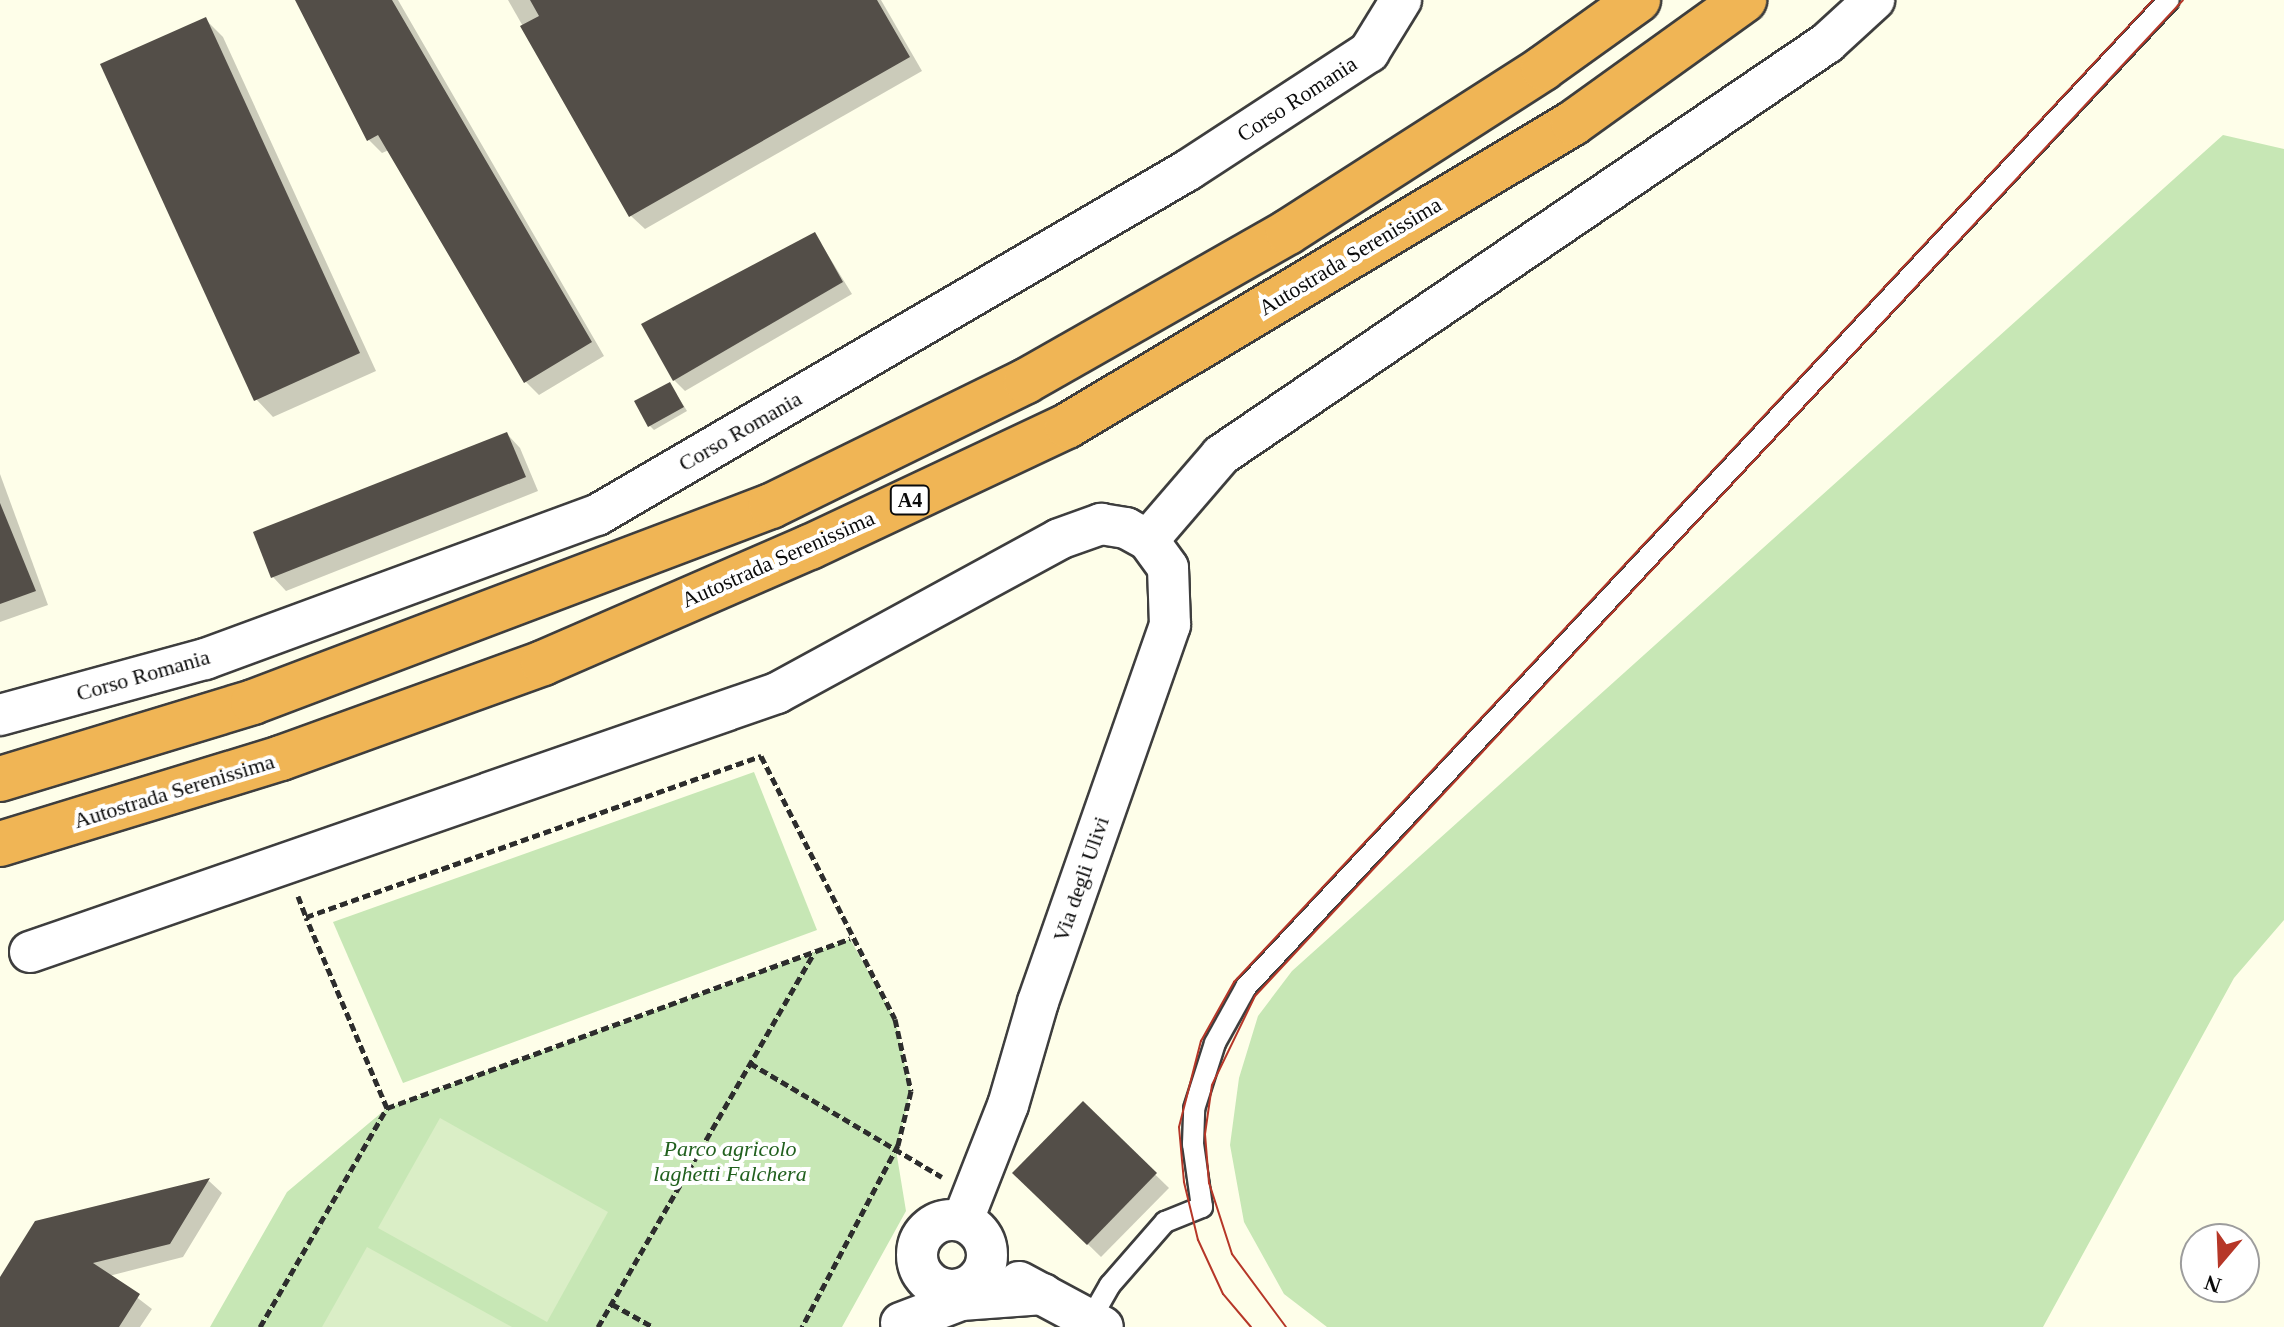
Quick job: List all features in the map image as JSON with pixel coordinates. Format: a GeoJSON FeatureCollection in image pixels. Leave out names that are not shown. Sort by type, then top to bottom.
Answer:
{"type":"FeatureCollection","features":[{"type":"Feature","properties":{"kind":"highway","name":"A4"},"geometry":{"type":"LineString","coordinates":[[0,779],[253,702],[771,506],[1026,381],[1288,232],[1543,68],[1638,0]]}},
{"type":"Feature","properties":{"kind":"highway","name":"Autostrada Serenissima"},"geometry":{"type":"LineString","coordinates":[[0,844],[281,758],[543,663],[810,547],[1067,426],[1573,123],[1744,0]]}},
{"type":"Feature","properties":{"kind":"street","name":"Corso Romania"},"geometry":{"type":"LineString","coordinates":[[0,715],[205,659],[597,515],[1188,170],[1369,52],[1401,0]]}},
{"type":"Feature","properties":{"kind":"street"},"geometry":{"type":"LineString","coordinates":[[30,952],[777,693],[1081,529],[1113,525],[1148,540],[1221,455],[1827,43],[1874,0]]}},
{"type":"Feature","properties":{"kind":"street","name":"Via degli Ulivi"},"geometry":{"type":"LineString","coordinates":[[967,1208],[1008,1105],[1038,1002],[1170,625],[1168,568],[1148,540]]}},
{"type":"Feature","properties":{"kind":"street"},"geometry":{"type":"LineString","coordinates":[[967,1208],[988,1247],[987,1266],[977,1281],[961,1290],[942,1289],[926,1280],[917,1264],[917,1245],[927,1229],[967,1208]]}},
{"type":"Feature","properties":{"kind":"street"},"geometry":{"type":"LineString","coordinates":[[987,1266],[1096,1323]]}},
{"type":"Feature","properties":{"kind":"street"},"geometry":{"type":"LineString","coordinates":[[899,1325],[926,1280]]}},
{"type":"Feature","properties":{"kind":"street"},"geometry":{"type":"LineString","coordinates":[[899,1325],[961,1300],[1043,1294]]}},
{"type":"Feature","properties":{"kind":"lane"},"geometry":{"type":"LineString","coordinates":[[1096,1323],[1110,1285],[1165,1222],[1202,1207],[1193,1144],[1194,1109],[1215,1043],[1246,987],[2169,0]]}},
{"type":"Feature","properties":{"kind":"path"},"geometry":{"type":"LineString","coordinates":[[387,1108],[306,917],[761,756],[850,939],[895,1019],[911,1091],[897,1147],[802,1327]]}},
{"type":"Feature","properties":{"kind":"path"},"geometry":{"type":"LineString","coordinates":[[260,1327],[387,1108],[850,939]]}},
{"type":"Feature","properties":{"kind":"path"},"geometry":{"type":"LineString","coordinates":[[598,1327],[815,952]]}},
{"type":"Feature","properties":{"kind":"path"},"geometry":{"type":"LineString","coordinates":[[750,1063],[897,1147],[967,1208]]}},
{"type":"Feature","properties":{"kind":"path"},"geometry":{"type":"LineString","coordinates":[[612,1304],[653,1327]]}},
{"type":"Feature","properties":{"kind":"green space"},"geometry":{"type":"Polygon","coordinates":[[[2223,135],[2284,149],[2284,920],[2234,978],[2043,1327],[1327,1327],[1284,1294],[1244,1222],[1230,1145],[1239,1078],[1258,1016],[1292,971],[2223,135]]]}},
{"type":"Feature","properties":{"kind":"green space"},"geometry":{"type":"Polygon","coordinates":[[[754,772],[817,930],[403,1083],[333,922],[754,772]]]}},
{"type":"Feature","properties":{"kind":"green space","name":"Parco agricolo laghetti Falchera"},"geometry":{"type":"Polygon","coordinates":[[[850,939],[895,1019],[911,1091],[896,1150],[906,1211],[842,1327],[210,1327],[287,1192],[387,1108],[850,939]]]}},
{"type":"Feature","properties":{"kind":"green space"},"geometry":{"type":"Polygon","coordinates":[[[440,1118],[608,1212],[547,1322],[378,1228],[440,1118]]]}},
{"type":"Feature","properties":{"kind":"green space"},"geometry":{"type":"Polygon","coordinates":[[[367,1247],[512,1327],[322,1327],[367,1247]]]}},
{"type":"Feature","properties":{"kind":"building"},"geometry":{"type":"Polygon","coordinates":[[[295,0],[392,0],[592,342],[524,383],[378,135],[367,141],[295,0]]]}},
{"type":"Feature","properties":{"kind":"building"},"geometry":{"type":"Polygon","coordinates":[[[530,0],[877,0],[910,57],[629,217],[520,26],[539,16],[530,0]]]}},
{"type":"Feature","properties":{"kind":"building"},"geometry":{"type":"Polygon","coordinates":[[[206,17],[360,353],[254,401],[100,64],[206,17]]]}},
{"type":"Feature","properties":{"kind":"building"},"geometry":{"type":"Polygon","coordinates":[[[815,232],[843,282],[673,381],[641,324],[815,232]]]}},
{"type":"Feature","properties":{"kind":"building"},"geometry":{"type":"Polygon","coordinates":[[[670,382],[684,407],[648,427],[634,401],[670,382]]]}},
{"type":"Feature","properties":{"kind":"building"},"geometry":{"type":"Polygon","coordinates":[[[507,432],[526,477],[271,578],[253,532],[507,432]]]}},
{"type":"Feature","properties":{"kind":"building"},"geometry":{"type":"Polygon","coordinates":[[[0,503],[36,591],[0,604],[0,503]]]}},
{"type":"Feature","properties":{"kind":"building"},"geometry":{"type":"Polygon","coordinates":[[[1083,1101],[1157,1173],[1087,1245],[1012,1173],[1083,1101]]]}},
{"type":"Feature","properties":{"kind":"building"},"geometry":{"type":"Polygon","coordinates":[[[210,1178],[170,1244],[93,1263],[140,1294],[119,1327],[0,1327],[0,1277],[35,1221],[210,1178]]]}},
{"type":"Feature","properties":{"kind":"tram line"},"geometry":{"type":"LineString","coordinates":[[1251,1327],[1223,1294],[1198,1240],[1184,1182],[1179,1127],[1201,1041],[1234,982],[2153,0]]}},
{"type":"Feature","properties":{"kind":"tram line"},"geometry":{"type":"LineString","coordinates":[[1286,1327],[1232,1254],[1209,1183],[1205,1134],[1212,1085],[1255,996],[2183,0]]}}]}
